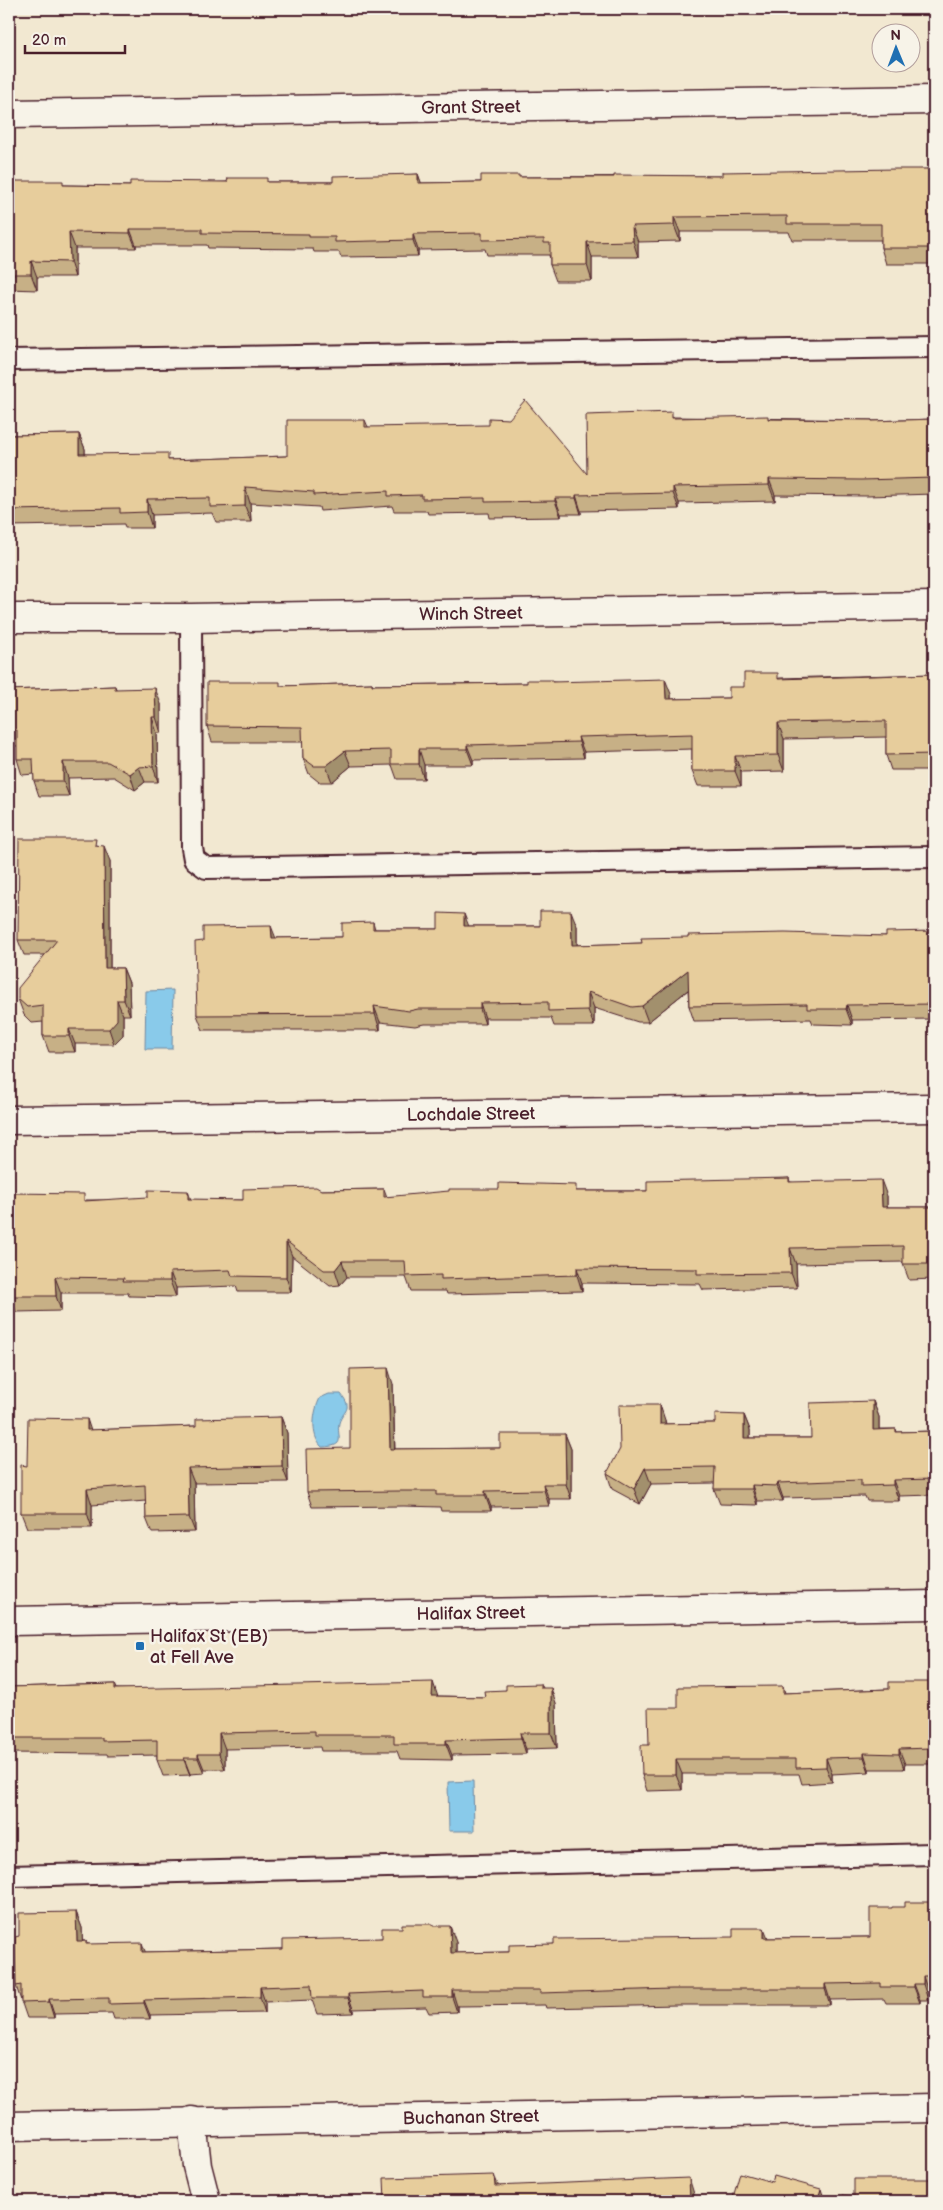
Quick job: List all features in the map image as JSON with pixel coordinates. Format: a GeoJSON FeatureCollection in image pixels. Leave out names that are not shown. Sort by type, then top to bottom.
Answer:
{"type":"FeatureCollection","features":[{"type":"Feature","properties":{"kind":"street","name":"Grant Street"},"geometry":{"type":"LineString","coordinates":[[9,114],[934,100]]}},
{"type":"Feature","properties":{"kind":"street","name":"Winch Street"},"geometry":{"type":"LineString","coordinates":[[9,618],[191,618],[934,606]]}},
{"type":"Feature","properties":{"kind":"street","name":"Lochdale Street"},"geometry":{"type":"LineString","coordinates":[[9,1120],[934,1108]]}},
{"type":"Feature","properties":{"kind":"street","name":"Halifax Street"},"geometry":{"type":"LineString","coordinates":[[9,1621],[934,1605]]}},
{"type":"Feature","properties":{"kind":"street","name":"Buchanan Street"},"geometry":{"type":"LineString","coordinates":[[9,2126],[934,2108]]}},
{"type":"Feature","properties":{"kind":"street"},"geometry":{"type":"LineString","coordinates":[[192,2121],[197,2166],[206,2201]]}},
{"type":"Feature","properties":{"kind":"lane"},"geometry":{"type":"LineString","coordinates":[[9,360],[934,348]]}},
{"type":"Feature","properties":{"kind":"lane"},"geometry":{"type":"LineString","coordinates":[[191,618],[192,848],[194,858],[206,868],[934,857]]}},
{"type":"Feature","properties":{"kind":"lane"},"geometry":{"type":"LineString","coordinates":[[9,1876],[934,1854]]}},
{"type":"Feature","properties":{"kind":"water"},"geometry":{"type":"Polygon","coordinates":[[[173,990],[172,1049],[145,1049],[146,991],[173,990]]]}},
{"type":"Feature","properties":{"kind":"water"},"geometry":{"type":"Polygon","coordinates":[[[329,1394],[341,1394],[347,1403],[347,1407],[339,1423],[338,1443],[322,1447],[314,1430],[314,1417],[320,1398],[329,1394]]]}},
{"type":"Feature","properties":{"kind":"water"},"geometry":{"type":"Polygon","coordinates":[[[473,1781],[474,1831],[449,1831],[448,1782],[473,1781]]]}},
{"type":"Feature","properties":{"kind":"building"},"geometry":{"type":"Polygon","coordinates":[[[934,169],[934,248],[881,248],[881,224],[787,224],[787,216],[674,217],[674,225],[632,226],[633,241],[587,242],[587,265],[550,265],[550,243],[544,243],[544,239],[482,240],[482,233],[413,234],[413,240],[335,242],[335,237],[309,237],[309,234],[202,233],[202,229],[130,229],[130,233],[69,232],[70,262],[31,261],[31,274],[9,274],[9,181],[63,181],[63,185],[130,186],[130,181],[227,182],[228,178],[267,178],[267,182],[333,182],[333,176],[418,174],[418,183],[481,182],[481,175],[519,175],[519,177],[614,177],[614,175],[722,176],[722,172],[934,169]]]}},
{"type":"Feature","properties":{"kind":"building"},"geometry":{"type":"Polygon","coordinates":[[[525,400],[587,474],[586,415],[672,412],[672,418],[768,416],[768,419],[872,421],[934,419],[934,478],[861,480],[769,479],[769,485],[673,487],[673,493],[576,495],[576,498],[555,498],[555,501],[485,502],[485,498],[422,499],[422,495],[388,496],[388,491],[314,495],[314,492],[245,487],[245,506],[210,507],[210,498],[147,499],[147,512],[120,513],[120,508],[9,510],[9,435],[79,434],[79,454],[168,453],[168,460],[287,456],[287,420],[365,420],[365,427],[489,425],[489,418],[509,419],[525,400]]]}},
{"type":"Feature","properties":{"kind":"building"},"geometry":{"type":"Polygon","coordinates":[[[744,673],[778,673],[778,679],[934,674],[934,754],[886,755],[886,721],[778,723],[778,755],[735,756],[735,771],[692,771],[692,734],[578,737],[579,742],[467,745],[467,749],[419,749],[419,764],[391,764],[391,750],[345,751],[326,766],[314,766],[303,758],[302,727],[207,726],[207,682],[280,682],[280,686],[372,683],[372,685],[527,683],[527,680],[552,680],[552,682],[665,679],[666,699],[729,698],[729,687],[744,687],[744,673]]]}},
{"type":"Feature","properties":{"kind":"building"},"geometry":{"type":"Polygon","coordinates":[[[115,686],[115,689],[155,688],[156,717],[152,717],[153,766],[139,767],[130,774],[108,762],[63,762],[63,781],[34,781],[33,759],[17,759],[17,730],[9,730],[9,690],[115,686]]]}},
{"type":"Feature","properties":{"kind":"building"},"geometry":{"type":"Polygon","coordinates":[[[19,839],[96,839],[95,845],[104,846],[105,968],[123,968],[124,1000],[117,1000],[117,1020],[109,1029],[69,1029],[69,1036],[43,1036],[43,1005],[27,1007],[18,999],[18,988],[57,940],[18,940],[19,839]]]}},
{"type":"Feature","properties":{"kind":"building"},"geometry":{"type":"Polygon","coordinates":[[[540,911],[571,911],[572,945],[642,943],[641,938],[688,937],[688,935],[785,933],[886,936],[886,932],[934,931],[934,1004],[847,1005],[846,1009],[807,1009],[807,1004],[689,1006],[688,970],[642,1006],[632,1007],[588,992],[588,1010],[548,1011],[548,1002],[480,1003],[480,1009],[418,1009],[409,1011],[374,1006],[375,1014],[197,1015],[195,942],[203,941],[203,927],[271,926],[272,938],[342,937],[342,923],[373,922],[373,929],[438,929],[438,913],[464,914],[464,926],[540,926],[540,911]]]}},
{"type":"Feature","properties":{"kind":"building"},"geometry":{"type":"Polygon","coordinates":[[[789,1178],[789,1182],[881,1180],[882,1207],[934,1207],[934,1264],[903,1264],[903,1246],[790,1248],[791,1273],[697,1274],[697,1269],[577,1268],[577,1275],[441,1279],[441,1275],[406,1276],[405,1261],[342,1261],[335,1270],[324,1270],[286,1241],[286,1277],[232,1276],[230,1270],[170,1272],[170,1281],[123,1281],[124,1278],[55,1277],[56,1296],[11,1296],[11,1193],[84,1194],[84,1201],[148,1197],[148,1190],[188,1191],[188,1199],[243,1200],[243,1189],[316,1187],[321,1190],[384,1189],[384,1197],[449,1191],[449,1189],[499,1189],[499,1183],[576,1185],[576,1191],[647,1191],[647,1181],[789,1178]]]}},
{"type":"Feature","properties":{"kind":"building"},"geometry":{"type":"Polygon","coordinates":[[[388,1368],[390,1449],[500,1448],[500,1434],[565,1434],[566,1484],[543,1484],[544,1490],[485,1491],[485,1495],[436,1495],[436,1491],[307,1492],[306,1449],[350,1448],[350,1369],[388,1368]]]}},
{"type":"Feature","properties":{"kind":"building"},"geometry":{"type":"Polygon","coordinates":[[[873,1401],[873,1430],[896,1429],[896,1432],[934,1431],[934,1479],[893,1480],[893,1485],[861,1486],[861,1480],[778,1483],[777,1486],[752,1485],[752,1489],[714,1489],[715,1467],[645,1468],[634,1489],[607,1473],[620,1449],[619,1405],[660,1405],[660,1424],[715,1423],[715,1414],[744,1415],[744,1438],[811,1438],[810,1403],[873,1401]]]}},
{"type":"Feature","properties":{"kind":"building"},"geometry":{"type":"Polygon","coordinates":[[[281,1417],[282,1466],[188,1468],[189,1517],[146,1518],[145,1485],[87,1489],[87,1513],[21,1513],[21,1465],[27,1466],[28,1418],[87,1419],[87,1430],[196,1426],[196,1419],[281,1417]]]}},
{"type":"Feature","properties":{"kind":"building"},"geometry":{"type":"Polygon","coordinates":[[[433,1682],[432,1696],[485,1697],[484,1691],[506,1690],[506,1685],[541,1684],[541,1688],[551,1688],[551,1733],[520,1733],[521,1738],[446,1740],[446,1744],[394,1744],[394,1735],[315,1735],[315,1731],[219,1733],[219,1754],[198,1754],[198,1758],[184,1758],[184,1760],[157,1760],[157,1740],[102,1741],[102,1738],[9,1738],[9,1687],[115,1684],[115,1689],[433,1682]]]}},
{"type":"Feature","properties":{"kind":"building"},"geometry":{"type":"Polygon","coordinates":[[[889,1682],[934,1682],[934,1734],[931,1734],[931,1748],[899,1749],[899,1754],[864,1753],[864,1757],[826,1758],[826,1767],[796,1768],[796,1759],[676,1759],[676,1775],[642,1775],[641,1745],[649,1745],[648,1708],[678,1708],[678,1687],[783,1686],[783,1693],[889,1689],[889,1682]]]}},
{"type":"Feature","properties":{"kind":"building"},"geometry":{"type":"Polygon","coordinates":[[[905,1902],[932,1902],[934,1976],[923,1976],[923,1984],[914,1984],[914,1987],[880,1987],[880,1983],[825,1984],[825,1989],[672,1989],[540,1993],[540,1990],[452,1990],[452,1997],[423,1997],[423,1991],[348,1994],[348,1998],[312,1998],[311,1985],[260,1987],[260,1997],[144,2000],[144,2003],[109,2004],[109,1998],[49,1999],[49,2002],[21,2003],[21,1985],[16,1986],[15,1937],[19,1936],[19,1913],[76,1912],[77,1941],[86,1941],[86,1944],[142,1943],[142,1952],[283,1949],[283,1940],[382,1938],[382,1928],[402,1928],[402,1924],[433,1924],[433,1926],[450,1926],[451,1953],[509,1952],[509,1945],[554,1944],[554,1939],[733,1937],[733,1928],[764,1928],[764,1938],[870,1937],[870,1908],[905,1907],[905,1902]]]}},
{"type":"Feature","properties":{"kind":"building"},"geometry":{"type":"Polygon","coordinates":[[[740,2173],[772,2182],[774,2176],[821,2189],[817,2201],[732,2201],[740,2173]]]}},
{"type":"Feature","properties":{"kind":"building"},"geometry":{"type":"Polygon","coordinates":[[[494,2175],[495,2186],[689,2178],[690,2201],[385,2201],[384,2178],[494,2175]]]}},
{"type":"Feature","properties":{"kind":"building"},"geometry":{"type":"Polygon","coordinates":[[[854,2179],[934,2179],[934,2201],[843,2201],[843,2195],[854,2198],[854,2179]]]}},
{"type":"Feature","properties":{"kind":"place","name":"Halifax St (EB) at Fell Ave"},"geometry":{"type":"Point","coordinates":[140,1646]}}]}
